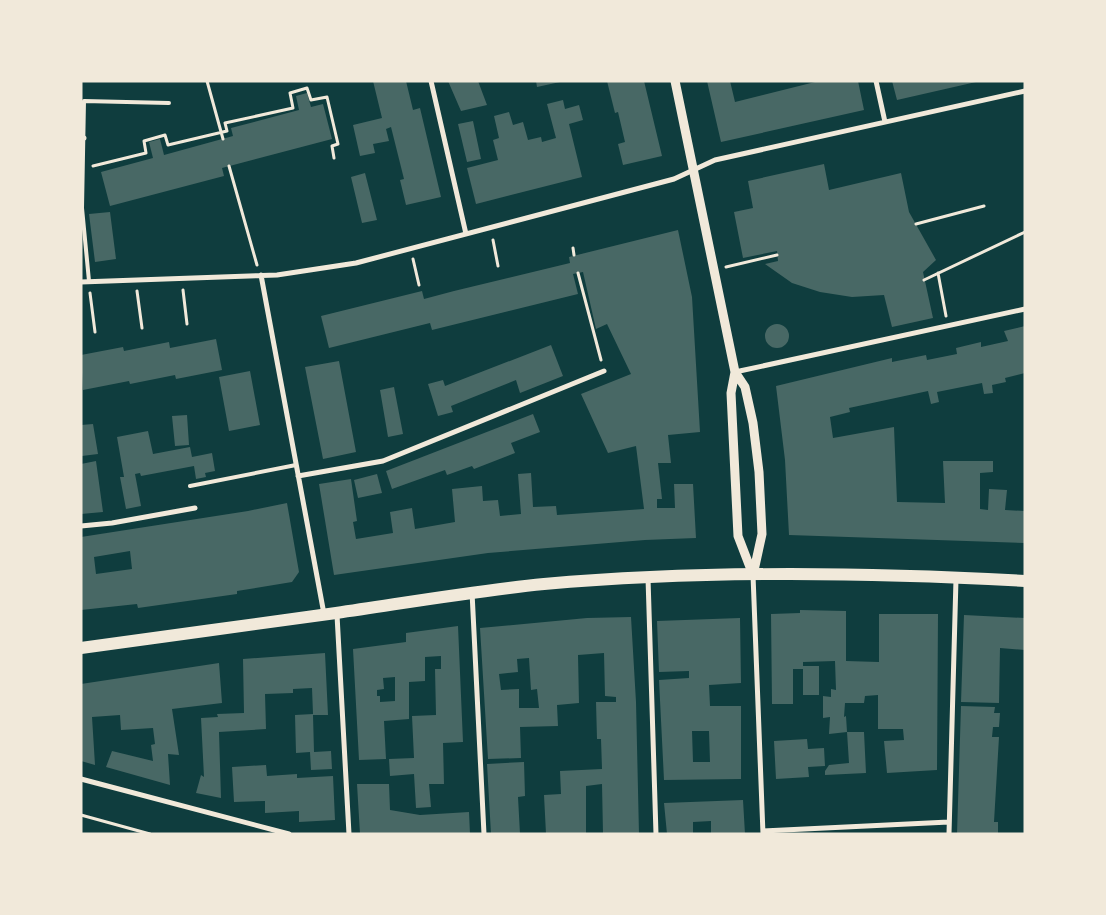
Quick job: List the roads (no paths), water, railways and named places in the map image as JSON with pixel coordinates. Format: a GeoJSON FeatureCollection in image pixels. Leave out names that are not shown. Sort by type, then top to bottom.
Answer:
{"type":"FeatureCollection","features":[{"type":"Feature","properties":{"kind":"main road"},"geometry":{"type":"LineString","coordinates":[[81,648],[472,592],[545,584],[648,578],[753,575],[890,575],[1025,581]]}},
{"type":"Feature","properties":{"kind":"street"},"geometry":{"type":"LineString","coordinates":[[432,81],[466,234]]}},
{"type":"Feature","properties":{"kind":"street"},"geometry":{"type":"LineString","coordinates":[[675,81],[735,372],[745,387],[753,423],[760,472],[762,534],[753,575],[763,832],[949,822]]}},
{"type":"Feature","properties":{"kind":"street"},"geometry":{"type":"LineString","coordinates":[[876,81],[885,122]]}},
{"type":"Feature","properties":{"kind":"street"},"geometry":{"type":"LineString","coordinates":[[81,282],[277,275],[356,263],[674,179],[715,160],[1025,90]]}},
{"type":"Feature","properties":{"kind":"street"},"geometry":{"type":"LineString","coordinates":[[261,275],[298,476],[330,613],[349,834]]}},
{"type":"Feature","properties":{"kind":"street"},"geometry":{"type":"LineString","coordinates":[[735,372],[1025,309]]}},
{"type":"Feature","properties":{"kind":"street"},"geometry":{"type":"LineString","coordinates":[[298,476],[383,461],[604,370]]}},
{"type":"Feature","properties":{"kind":"street"},"geometry":{"type":"LineString","coordinates":[[735,372],[731,393],[738,536],[753,575]]}},
{"type":"Feature","properties":{"kind":"street"},"geometry":{"type":"LineString","coordinates":[[81,526],[112,523],[195,508]]}},
{"type":"Feature","properties":{"kind":"street"},"geometry":{"type":"LineString","coordinates":[[949,834],[956,577]]}},
{"type":"Feature","properties":{"kind":"street"},"geometry":{"type":"LineString","coordinates":[[648,578],[656,834]]}},
{"type":"Feature","properties":{"kind":"street"},"geometry":{"type":"LineString","coordinates":[[472,592],[484,834]]}},
{"type":"Feature","properties":{"kind":"street"},"geometry":{"type":"LineString","coordinates":[[81,779],[288,834]]}},
{"type":"Feature","properties":{"kind":"lane"},"geometry":{"type":"LineString","coordinates":[[89,281],[82,208],[84,101],[169,103]]}},
{"type":"Feature","properties":{"kind":"lane"},"geometry":{"type":"LineString","coordinates":[[190,486],[296,465]]}}]}
